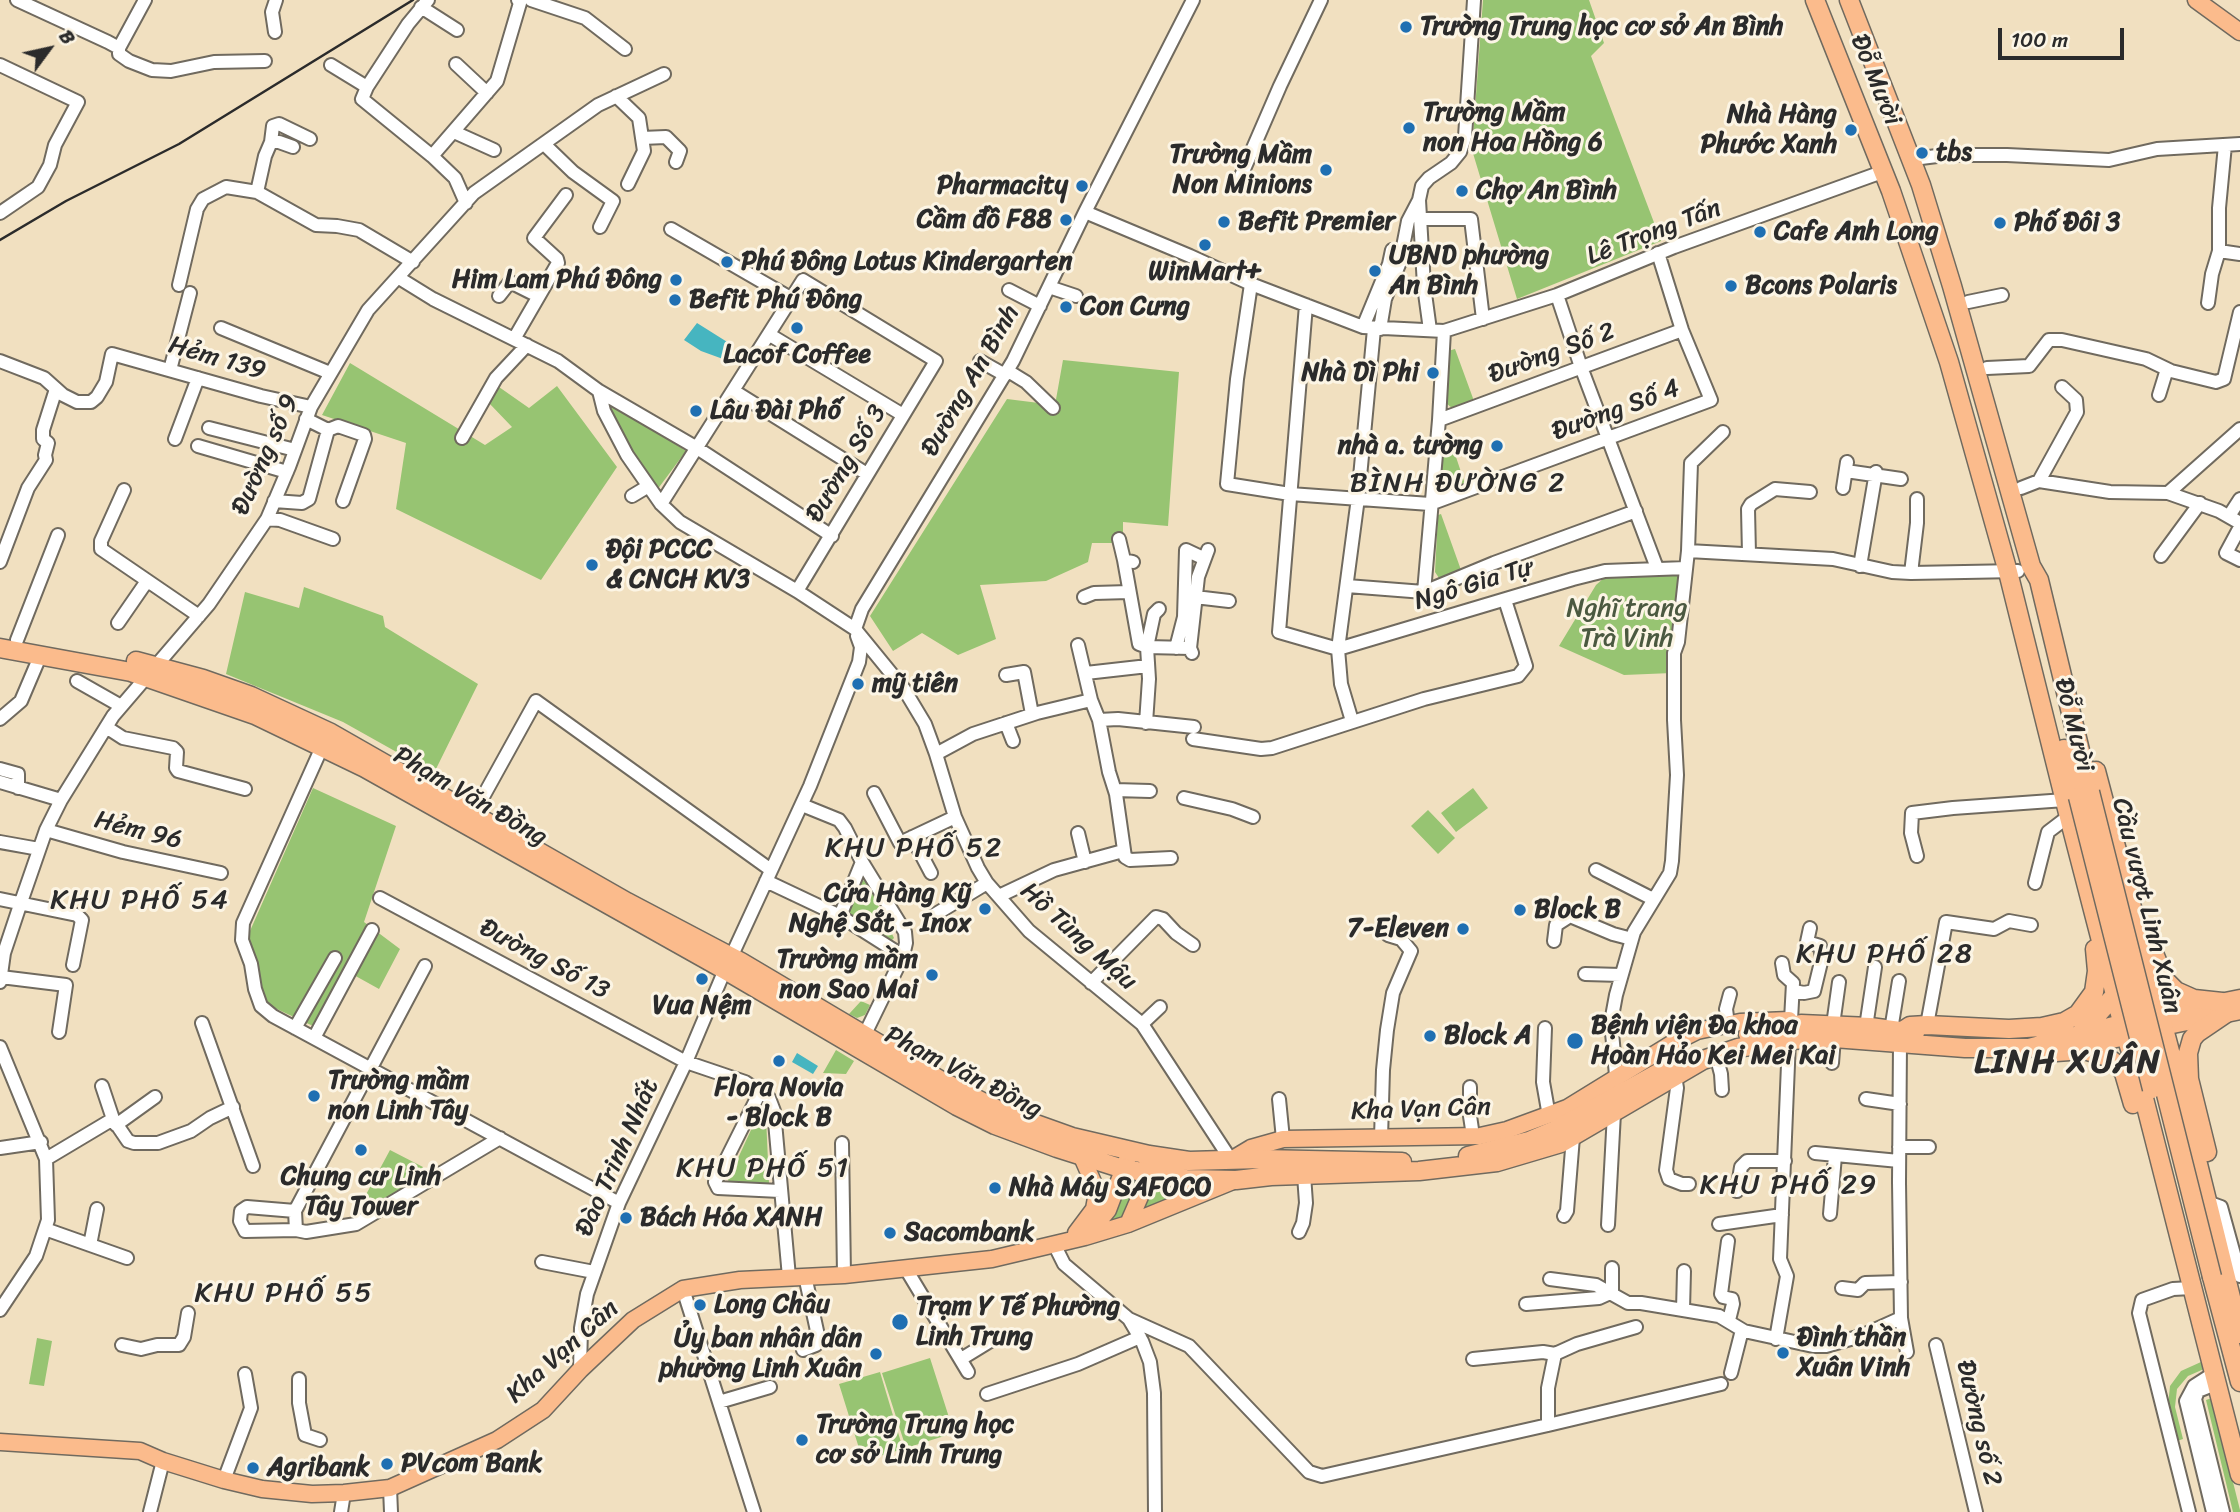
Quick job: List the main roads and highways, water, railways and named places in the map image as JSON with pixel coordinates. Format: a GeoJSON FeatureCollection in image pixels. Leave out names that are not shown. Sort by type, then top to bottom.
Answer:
{"type":"FeatureCollection","features":[{"type":"Feature","properties":{"kind":"highway","name":"Đỗ Mười"},"geometry":{"type":"LineString","coordinates":[[1815,0],[1887,170]]}},
{"type":"Feature","properties":{"kind":"highway","name":"Đỗ Mười"},"geometry":{"type":"LineString","coordinates":[[1825,0],[1959,362],[2013,571],[2038,655],[2048,712]]}},
{"type":"Feature","properties":{"kind":"highway","name":"Đỗ Mười"},"geometry":{"type":"LineString","coordinates":[[1849,0],[1916,159],[2031,566],[2039,580]]}},
{"type":"Feature","properties":{"kind":"highway","name":"Đỗ Mười"},"geometry":{"type":"LineString","coordinates":[[1857,0],[1968,302],[2021,488],[2039,566],[2039,580],[2067,693],[2075,806]]}},
{"type":"Feature","properties":{"kind":"highway"},"geometry":{"type":"LineString","coordinates":[[1887,170],[1916,159]]}},
{"type":"Feature","properties":{"kind":"highway","name":"Đỗ Mười"},"geometry":{"type":"LineString","coordinates":[[2013,571],[2025,640],[2075,806],[2115,995],[2168,1195],[2202,1281],[2228,1336],[2240,1382]]}},
{"type":"Feature","properties":{"kind":"highway","name":"Phạm Văn Đồng"},"geometry":{"type":"LineString","coordinates":[[8,638],[99,652],[152,671],[256,715],[365,768],[1002,1112],[1072,1137],[1130,1151],[1148,1164],[1186,1179],[1236,1180],[1304,1175],[1379,1174],[1472,1166],[1518,1157],[1573,1137],[1675,1076],[1716,1055],[1738,1048],[1866,1027],[1898,1035]]}},
{"type":"Feature","properties":{"kind":"highway"},"geometry":{"type":"LineString","coordinates":[[2025,640],[2038,655]]}},
{"type":"Feature","properties":{"kind":"highway","name":"Phạm Văn Đồng"},"geometry":{"type":"LineString","coordinates":[[0,648],[203,679],[301,718],[627,902],[957,1106],[995,1125],[1122,1169],[1189,1161],[1418,1162],[1472,1156],[1529,1141],[1555,1130],[1617,1087],[1717,1042],[1796,1022],[1834,1031],[2047,1043],[2079,1035],[2106,1040],[2124,1030],[2161,1021]]}},
{"type":"Feature","properties":{"kind":"highway","name":"Đỗ Mười"},"geometry":{"type":"LineString","coordinates":[[2067,693],[2080,714],[2109,814],[2220,1253],[2240,1438]]}},
{"type":"Feature","properties":{"kind":"highway"},"geometry":{"type":"LineString","coordinates":[[2075,806],[2068,850],[2096,952],[2097,982],[2090,1000],[2078,1014],[2054,1025],[2001,1029],[1910,1026],[1898,1035],[1915,1051],[1978,1055],[2084,1050],[2107,1057],[2124,1073],[2152,1180],[2168,1195]]}},
{"type":"Feature","properties":{"kind":"highway","name":"Cầu vượt Linh Xuân"},"geometry":{"type":"LineString","coordinates":[[2075,806],[2202,1281]]}},
{"type":"Feature","properties":{"kind":"highway"},"geometry":{"type":"LineString","coordinates":[[2109,814],[2124,837],[2150,942],[2165,980],[2181,994],[2229,1009]]}},
{"type":"Feature","properties":{"kind":"highway"},"geometry":{"type":"LineString","coordinates":[[2152,988],[2195,1014],[2172,1059],[2136,1067],[2079,1035],[2115,995],[2152,988]]}},
{"type":"Feature","properties":{"kind":"highway"},"geometry":{"type":"LineString","coordinates":[[2206,1198],[2210,1166],[2192,1091],[2188,1053],[2197,1033],[2229,1009]]}},
{"type":"Feature","properties":{"kind":"highway","name":"Đỗ Mười"},"geometry":{"type":"LineString","coordinates":[[2202,1281],[2240,1475]]}},
{"type":"Feature","properties":{"kind":"main road"},"geometry":{"type":"LineString","coordinates":[[2196,0],[2238,26]]}},
{"type":"Feature","properties":{"kind":"main road"},"geometry":{"type":"LineString","coordinates":[[2161,1021],[2229,1009],[2240,998]]}},
{"type":"Feature","properties":{"kind":"main road","name":"Kha Vạn Cân"},"geometry":{"type":"LineString","coordinates":[[1231,1160],[1251,1148],[1283,1139],[1473,1136],[1507,1130],[1549,1116],[1617,1087],[1682,1038],[1728,1024],[1796,1022]]}},
{"type":"Feature","properties":{"kind":"main road"},"geometry":{"type":"LineString","coordinates":[[1069,1241],[1108,1210],[1130,1151]]}},
{"type":"Feature","properties":{"kind":"main road"},"geometry":{"type":"LineString","coordinates":[[1069,1241],[1094,1209],[1096,1198],[1093,1182],[1082,1157]]}},
{"type":"Feature","properties":{"kind":"main road"},"geometry":{"type":"LineString","coordinates":[[1128,1224],[1139,1201],[1148,1164]]}},
{"type":"Feature","properties":{"kind":"main road","name":"Kha Vạn Cân"},"geometry":{"type":"LineString","coordinates":[[0,1442],[140,1451],[224,1480],[273,1490],[312,1494],[390,1488],[497,1440],[543,1410],[580,1370],[633,1320],[683,1289],[740,1280],[844,1275],[992,1259],[1128,1224],[1236,1180]]}},
{"type":"Feature","properties":{"kind":"water"},"geometry":{"type":"Polygon","coordinates":[[[697,323],[732,345],[723,359],[701,351],[684,340],[697,323]]]}},
{"type":"Feature","properties":{"kind":"water"},"geometry":{"type":"Polygon","coordinates":[[[797,1053],[818,1066],[813,1074],[792,1062],[797,1053]]]}},
{"type":"Feature","properties":{"kind":"railway"},"geometry":{"type":"LineString","coordinates":[[0,240],[66,201],[179,144],[413,0]]}},
{"type":"Feature","properties":{"kind":"place","name":"Trường Trung học cơ sở An Bình"},"geometry":{"type":"Point","coordinates":[1406,27]}},
{"type":"Feature","properties":{"kind":"place","name":"Trường Mầm non Hoa Hồng 6"},"geometry":{"type":"Point","coordinates":[1409,128]}},
{"type":"Feature","properties":{"kind":"place","name":"Nhà Hàng Phước Xanh"},"geometry":{"type":"Point","coordinates":[1851,130]}},
{"type":"Feature","properties":{"kind":"place","name":"tbs"},"geometry":{"type":"Point","coordinates":[1922,153]}},
{"type":"Feature","properties":{"kind":"place","name":"Trường Mầm Non Minions"},"geometry":{"type":"Point","coordinates":[1326,170]}},
{"type":"Feature","properties":{"kind":"place","name":"Pharmacity"},"geometry":{"type":"Point","coordinates":[1082,186]}},
{"type":"Feature","properties":{"kind":"place","name":"Chợ An Bình"},"geometry":{"type":"Point","coordinates":[1462,191]}},
{"type":"Feature","properties":{"kind":"place","name":"Cầm đồ F88"},"geometry":{"type":"Point","coordinates":[1066,220]}},
{"type":"Feature","properties":{"kind":"place","name":"Befit Premier"},"geometry":{"type":"Point","coordinates":[1224,222]}},
{"type":"Feature","properties":{"kind":"place","name":"Phố Đôi 3"},"geometry":{"type":"Point","coordinates":[2000,223]}},
{"type":"Feature","properties":{"kind":"place","name":"Cafe Anh Long"},"geometry":{"type":"Point","coordinates":[1760,232]}},
{"type":"Feature","properties":{"kind":"place","name":"WinMart+"},"geometry":{"type":"Point","coordinates":[1205,245]}},
{"type":"Feature","properties":{"kind":"place","name":"Phú Đông Lotus Kindergarten"},"geometry":{"type":"Point","coordinates":[727,262]}},
{"type":"Feature","properties":{"kind":"place","name":"UBND phường An Bình"},"geometry":{"type":"Point","coordinates":[1375,271]}},
{"type":"Feature","properties":{"kind":"place","name":"Him Lam Phú Đông"},"geometry":{"type":"Point","coordinates":[676,280]}},
{"type":"Feature","properties":{"kind":"place","name":"Bcons Polaris"},"geometry":{"type":"Point","coordinates":[1731,286]}},
{"type":"Feature","properties":{"kind":"place","name":"Befit Phú Đông"},"geometry":{"type":"Point","coordinates":[675,300]}},
{"type":"Feature","properties":{"kind":"place","name":"Con Cưng"},"geometry":{"type":"Point","coordinates":[1066,307]}},
{"type":"Feature","properties":{"kind":"place","name":"Lacof Coffee"},"geometry":{"type":"Point","coordinates":[797,328]}},
{"type":"Feature","properties":{"kind":"place","name":"Nhà Dì Phi"},"geometry":{"type":"Point","coordinates":[1433,373]}},
{"type":"Feature","properties":{"kind":"place","name":"Lâu Đài Phố"},"geometry":{"type":"Point","coordinates":[696,411]}},
{"type":"Feature","properties":{"kind":"place","name":"nhà a. tường"},"geometry":{"type":"Point","coordinates":[1497,446]}},
{"type":"Feature","properties":{"kind":"place","name":"Đội PCCC & CNCH KV3"},"geometry":{"type":"Point","coordinates":[592,565]}},
{"type":"Feature","properties":{"kind":"place","name":"mỹ tiên"},"geometry":{"type":"Point","coordinates":[858,684]}},
{"type":"Feature","properties":{"kind":"place","name":"Cửa Hàng Kỹ Nghệ Sắt - Inox"},"geometry":{"type":"Point","coordinates":[985,909]}},
{"type":"Feature","properties":{"kind":"place","name":"Block B"},"geometry":{"type":"Point","coordinates":[1520,910]}},
{"type":"Feature","properties":{"kind":"place","name":"7-Eleven"},"geometry":{"type":"Point","coordinates":[1463,929]}},
{"type":"Feature","properties":{"kind":"place","name":"Trường mầm non Sao Mai"},"geometry":{"type":"Point","coordinates":[932,975]}},
{"type":"Feature","properties":{"kind":"place","name":"Vua Nệm"},"geometry":{"type":"Point","coordinates":[702,979]}},
{"type":"Feature","properties":{"kind":"place","name":"Block A"},"geometry":{"type":"Point","coordinates":[1430,1036]}},
{"type":"Feature","properties":{"kind":"place","name":"Bệnh viện Đa khoa Hoàn Hảo Kei Mei Kai"},"geometry":{"type":"Point","coordinates":[1575,1041]}},
{"type":"Feature","properties":{"kind":"place","name":"Flora Novia - Block B"},"geometry":{"type":"Point","coordinates":[779,1061]}},
{"type":"Feature","properties":{"kind":"place","name":"Trường mầm non Linh Tây"},"geometry":{"type":"Point","coordinates":[314,1096]}},
{"type":"Feature","properties":{"kind":"place","name":"Chung cư Linh Tây Tower"},"geometry":{"type":"Point","coordinates":[361,1150]}},
{"type":"Feature","properties":{"kind":"place","name":"Nhà Máy SAFOCO"},"geometry":{"type":"Point","coordinates":[995,1188]}},
{"type":"Feature","properties":{"kind":"place","name":"Bách Hóa XANH"},"geometry":{"type":"Point","coordinates":[626,1218]}},
{"type":"Feature","properties":{"kind":"place","name":"Sacombank"},"geometry":{"type":"Point","coordinates":[890,1233]}},
{"type":"Feature","properties":{"kind":"place","name":"Long Châu"},"geometry":{"type":"Point","coordinates":[700,1305]}},
{"type":"Feature","properties":{"kind":"place","name":"Trạm Y Tế Phường Linh Trung"},"geometry":{"type":"Point","coordinates":[900,1322]}},
{"type":"Feature","properties":{"kind":"place","name":"Đình thần Xuân Vinh"},"geometry":{"type":"Point","coordinates":[1783,1353]}},
{"type":"Feature","properties":{"kind":"place","name":"Ủy ban nhân dân phường Linh Xuân"},"geometry":{"type":"Point","coordinates":[876,1354]}},
{"type":"Feature","properties":{"kind":"place","name":"Trường Trung học cơ sở Linh Trung"},"geometry":{"type":"Point","coordinates":[802,1440]}},
{"type":"Feature","properties":{"kind":"place","name":"PVcom Bank"},"geometry":{"type":"Point","coordinates":[387,1464]}},
{"type":"Feature","properties":{"kind":"place","name":"Agribank"},"geometry":{"type":"Point","coordinates":[253,1468]}},
{"type":"Feature","properties":{"kind":"district","name":"BÌNH ĐƯỜNG 2"},"geometry":{"type":"Point","coordinates":[1458,484]}},
{"type":"Feature","properties":{"kind":"district","name":"KHU PHỐ 52"},"geometry":{"type":"Point","coordinates":[914,849]}},
{"type":"Feature","properties":{"kind":"district","name":"KHU PHỐ 54"},"geometry":{"type":"Point","coordinates":[140,901]}},
{"type":"Feature","properties":{"kind":"district","name":"KHU PHỐ 28"},"geometry":{"type":"Point","coordinates":[1885,955]}},
{"type":"Feature","properties":{"kind":"district","name":"LINH XUÂN"},"geometry":{"type":"Point","coordinates":[2068,1064]}},
{"type":"Feature","properties":{"kind":"district","name":"KHU PHỐ 51"},"geometry":{"type":"Point","coordinates":[763,1169]}},
{"type":"Feature","properties":{"kind":"district","name":"KHU PHỐ 29"},"geometry":{"type":"Point","coordinates":[1789,1186]}},
{"type":"Feature","properties":{"kind":"district","name":"KHU PHỐ 55"},"geometry":{"type":"Point","coordinates":[284,1294]}},
{"type":"Feature","properties":{"kind":"park label","name":"Nghĩ trang Trà Vinh"},"geometry":{"type":"Point","coordinates":[1627,624]}}]}
